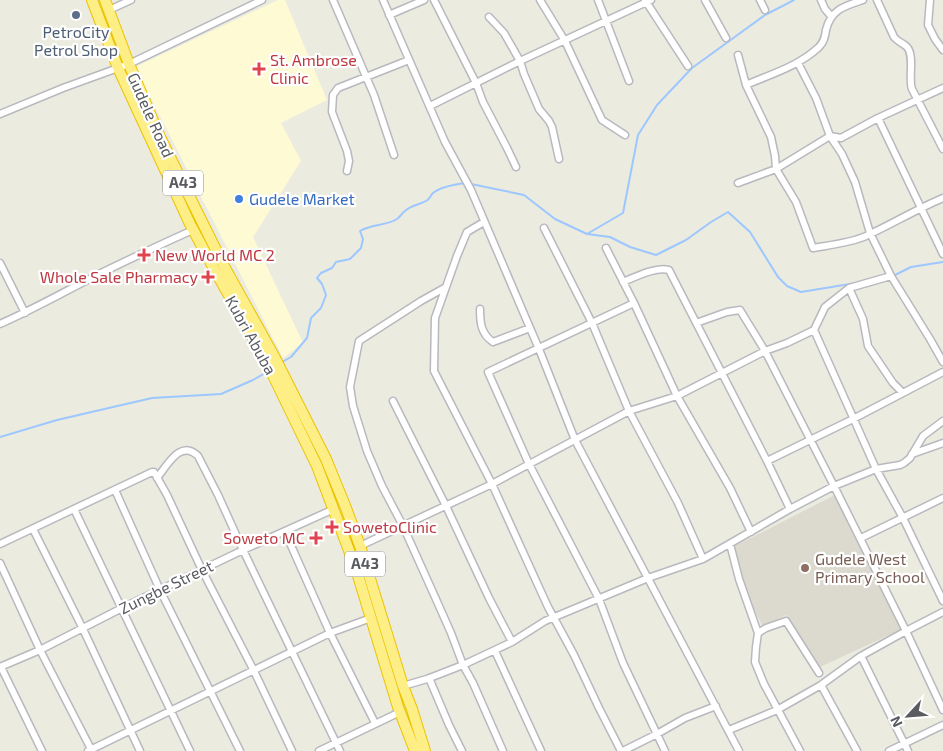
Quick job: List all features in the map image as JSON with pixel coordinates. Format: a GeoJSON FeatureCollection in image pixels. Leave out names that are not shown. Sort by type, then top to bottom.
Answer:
{"type":"FeatureCollection","features":[{"type":"Feature","properties":{"kind":"highway","name":"Gudele Road"},"geometry":{"type":"LineString","coordinates":[[92,0],[118,68],[193,230],[222,284]]}},
{"type":"Feature","properties":{"kind":"highway","name":"Gudele Road"},"geometry":{"type":"LineString","coordinates":[[105,0],[128,64],[160,137],[271,361]]}},
{"type":"Feature","properties":{"kind":"highway","name":"Kubri Abuba"},"geometry":{"type":"LineString","coordinates":[[222,284],[284,385]]}},
{"type":"Feature","properties":{"kind":"highway","name":"A43"},"geometry":{"type":"LineString","coordinates":[[284,385],[356,569],[400,712],[415,751]]}},
{"type":"Feature","properties":{"kind":"highway","name":"A43"},"geometry":{"type":"LineString","coordinates":[[284,385],[326,459],[344,501],[425,751]]}},
{"type":"Feature","properties":{"kind":"street"},"geometry":{"type":"LineString","coordinates":[[109,10],[132,0]]}},
{"type":"Feature","properties":{"kind":"street"},"geometry":{"type":"LineString","coordinates":[[0,114],[128,64],[262,0]]}},
{"type":"Feature","properties":{"kind":"street"},"geometry":{"type":"LineString","coordinates":[[332,0],[374,95],[394,155]]}},
{"type":"Feature","properties":{"kind":"street"},"geometry":{"type":"LineString","coordinates":[[383,0],[445,142],[468,183],[539,348],[575,440],[739,751]]}},
{"type":"Feature","properties":{"kind":"street"},"geometry":{"type":"LineString","coordinates":[[389,15],[424,0]]}},
{"type":"Feature","properties":{"kind":"street"},"geometry":{"type":"LineString","coordinates":[[434,0],[516,167]]}},
{"type":"Feature","properties":{"kind":"street"},"geometry":{"type":"LineString","coordinates":[[540,0],[565,41],[602,120],[625,135]]}},
{"type":"Feature","properties":{"kind":"street"},"geometry":{"type":"LineString","coordinates":[[598,0],[628,81]]}},
{"type":"Feature","properties":{"kind":"street"},"geometry":{"type":"LineString","coordinates":[[705,0],[726,38]]}},
{"type":"Feature","properties":{"kind":"street"},"geometry":{"type":"LineString","coordinates":[[760,0],[764,10]]}},
{"type":"Feature","properties":{"kind":"street"},"geometry":{"type":"LineString","coordinates":[[821,0],[831,16]]}},
{"type":"Feature","properties":{"kind":"street"},"geometry":{"type":"LineString","coordinates":[[746,85],[798,63],[824,42],[831,16],[842,7],[863,0]]}},
{"type":"Feature","properties":{"kind":"street"},"geometry":{"type":"LineString","coordinates":[[877,0],[894,37],[908,49],[910,55],[910,84],[943,149]]}},
{"type":"Feature","properties":{"kind":"street"},"geometry":{"type":"LineString","coordinates":[[930,0],[928,25],[943,50]]}},
{"type":"Feature","properties":{"kind":"street"},"geometry":{"type":"LineString","coordinates":[[430,106],[647,1],[688,66]]}},
{"type":"Feature","properties":{"kind":"street"},"geometry":{"type":"LineString","coordinates":[[489,17],[504,33],[520,61],[539,109],[552,127],[559,159]]}},
{"type":"Feature","properties":{"kind":"street"},"geometry":{"type":"LineString","coordinates":[[738,55],[746,85],[770,137],[776,156],[776,169],[796,202],[813,248],[849,241],[870,233],[943,198]]}},
{"type":"Feature","properties":{"kind":"street"},"geometry":{"type":"LineString","coordinates":[[347,171],[349,161],[347,151],[332,112],[333,95],[338,88],[409,60]]}},
{"type":"Feature","properties":{"kind":"street"},"geometry":{"type":"LineString","coordinates":[[798,63],[816,98],[830,136],[842,154],[855,182],[870,233],[891,276],[943,362]]}},
{"type":"Feature","properties":{"kind":"street"},"geometry":{"type":"LineString","coordinates":[[738,183],[776,169],[830,136],[841,138],[878,118],[943,88]]}},
{"type":"Feature","properties":{"kind":"street"},"geometry":{"type":"LineString","coordinates":[[878,118],[943,254]]}},
{"type":"Feature","properties":{"kind":"street"},"geometry":{"type":"LineString","coordinates":[[484,222],[467,232],[435,318],[434,371],[492,484],[548,607],[622,751],[685,718],[716,706]]}},
{"type":"Feature","properties":{"kind":"street"},"geometry":{"type":"LineString","coordinates":[[544,228],[592,322],[629,411],[678,504],[703,558]]}},
{"type":"Feature","properties":{"kind":"street"},"geometry":{"type":"LineString","coordinates":[[0,324],[99,274],[193,230]]}},
{"type":"Feature","properties":{"kind":"street"},"geometry":{"type":"LineString","coordinates":[[606,248],[677,396],[730,488],[751,532]]}},
{"type":"Feature","properties":{"kind":"street"},"geometry":{"type":"LineString","coordinates":[[0,263],[25,313]]}},
{"type":"Feature","properties":{"kind":"street"},"geometry":{"type":"LineString","coordinates":[[623,282],[652,271],[668,270],[722,372],[790,510]]}},
{"type":"Feature","properties":{"kind":"street"},"geometry":{"type":"LineString","coordinates":[[360,546],[492,484],[629,411],[677,396],[765,351],[814,330],[826,307],[849,288],[891,276]]}},
{"type":"Feature","properties":{"kind":"street"},"geometry":{"type":"LineString","coordinates":[[446,287],[359,341],[350,387],[353,406],[367,451],[503,751]]}},
{"type":"Feature","properties":{"kind":"street"},"geometry":{"type":"LineString","coordinates":[[849,288],[863,320],[868,346],[893,383],[902,392]]}},
{"type":"Feature","properties":{"kind":"street"},"geometry":{"type":"LineString","coordinates":[[634,303],[488,372],[529,464],[599,599],[623,663],[665,751]]}},
{"type":"Feature","properties":{"kind":"street"},"geometry":{"type":"LineString","coordinates":[[480,309],[481,328],[488,339],[493,342],[530,328]]}},
{"type":"Feature","properties":{"kind":"street"},"geometry":{"type":"LineString","coordinates":[[696,323],[726,312],[740,310],[765,351],[861,538],[943,710]]}},
{"type":"Feature","properties":{"kind":"street"},"geometry":{"type":"LineString","coordinates":[[814,330],[876,469],[903,518],[943,600]]}},
{"type":"Feature","properties":{"kind":"street"},"geometry":{"type":"LineString","coordinates":[[767,461],[943,372]]}},
{"type":"Feature","properties":{"kind":"street"},"geometry":{"type":"LineString","coordinates":[[392,401],[446,506],[512,642]]}},
{"type":"Feature","properties":{"kind":"street"},"geometry":{"type":"LineString","coordinates":[[403,686],[463,665],[512,642],[545,621],[648,578],[703,558],[834,486],[876,469],[900,465],[912,454],[923,436],[943,421]]}},
{"type":"Feature","properties":{"kind":"street"},"geometry":{"type":"LineString","coordinates":[[912,454],[943,443]]}},
{"type":"Feature","properties":{"kind":"street"},"geometry":{"type":"LineString","coordinates":[[157,478],[179,452],[185,450],[193,451],[198,456],[340,751]]}},
{"type":"Feature","properties":{"kind":"street"},"geometry":{"type":"LineString","coordinates":[[0,544],[152,472],[155,473],[292,751]]}},
{"type":"Feature","properties":{"kind":"street"},"geometry":{"type":"LineString","coordinates":[[115,490],[160,590],[240,751]]}},
{"type":"Feature","properties":{"kind":"street"},"geometry":{"type":"LineString","coordinates":[[861,538],[943,498]]}},
{"type":"Feature","properties":{"kind":"street"},"geometry":{"type":"LineString","coordinates":[[74,509],[190,751]]}},
{"type":"Feature","properties":{"kind":"street","name":"Zungbe Street"},"geometry":{"type":"LineString","coordinates":[[0,667],[40,650],[243,550],[334,509]]}},
{"type":"Feature","properties":{"kind":"street"},"geometry":{"type":"LineString","coordinates":[[33,529],[83,629],[140,751]]}},
{"type":"Feature","properties":{"kind":"street"},"geometry":{"type":"LineString","coordinates":[[285,532],[330,633],[375,723]]}},
{"type":"Feature","properties":{"kind":"street"},"geometry":{"type":"LineString","coordinates":[[730,544],[739,579],[758,633],[755,662],[777,710],[800,751]]}},
{"type":"Feature","properties":{"kind":"street"},"geometry":{"type":"LineString","coordinates":[[0,563],[90,751],[330,633],[371,618]]}},
{"type":"Feature","properties":{"kind":"street"},"geometry":{"type":"LineString","coordinates":[[729,730],[777,710],[821,685],[861,656],[943,612]]}},
{"type":"Feature","properties":{"kind":"street"},"geometry":{"type":"LineString","coordinates":[[758,633],[786,621],[819,673]]}},
{"type":"Feature","properties":{"kind":"street"},"geometry":{"type":"LineString","coordinates":[[495,651],[541,751]]}},
{"type":"Feature","properties":{"kind":"street"},"geometry":{"type":"LineString","coordinates":[[861,656],[908,751]]}},
{"type":"Feature","properties":{"kind":"street"},"geometry":{"type":"LineString","coordinates":[[0,667],[42,751]]}},
{"type":"Feature","properties":{"kind":"street"},"geometry":{"type":"LineString","coordinates":[[429,678],[462,751]]}},
{"type":"Feature","properties":{"kind":"street"},"geometry":{"type":"LineString","coordinates":[[821,685],[857,751]]}},
{"type":"Feature","properties":{"kind":"street"},"geometry":{"type":"LineString","coordinates":[[319,751],[400,712]]}},
{"type":"Feature","properties":{"kind":"street"},"geometry":{"type":"LineString","coordinates":[[889,751],[943,725]]}},
{"type":"Feature","properties":{"kind":"shaded area","name":"Gudele Market"},"geometry":{"type":"Polygon","coordinates":[[[278,0],[285,0],[327,100],[281,123],[301,161],[253,237],[303,343],[283,358],[135,67],[278,0]]]}},
{"type":"Feature","properties":{"kind":"shaded area","name":"Gudele West Primary School"},"geometry":{"type":"Polygon","coordinates":[[[835,495],[902,629],[820,667],[786,615],[763,627],[744,589],[733,547],[835,495]]]}},
{"type":"Feature","properties":{"kind":"waterway"},"geometry":{"type":"LineString","coordinates":[[587,234],[623,213],[638,135],[657,105],[692,68],[765,15],[794,0]]}},
{"type":"Feature","properties":{"kind":"waterway"},"geometry":{"type":"LineString","coordinates":[[282,362],[291,357],[307,338],[311,318],[321,308],[326,295],[322,284],[317,278],[321,273],[332,268],[336,262],[350,259],[361,248],[363,239],[360,231],[393,221],[410,207],[427,200],[440,189],[466,183]]}},
{"type":"Feature","properties":{"kind":"waterway"},"geometry":{"type":"LineString","coordinates":[[471,184],[524,195],[555,219],[587,234],[610,237],[630,247],[656,255],[686,240],[728,212],[750,232],[778,277],[787,286],[801,292],[856,283]]}},
{"type":"Feature","properties":{"kind":"waterway"},"geometry":{"type":"LineString","coordinates":[[893,276],[911,267],[943,262]]}},
{"type":"Feature","properties":{"kind":"waterway"},"geometry":{"type":"LineString","coordinates":[[0,437],[57,420],[152,398],[221,394],[267,372]]}},
{"type":"Feature","properties":{"kind":"place","name":"PetroCity Petrol Shop"},"geometry":{"type":"Point","coordinates":[76,15]}},
{"type":"Feature","properties":{"kind":"place","name":"St. Ambrose Clinic"},"geometry":{"type":"Point","coordinates":[259,69]}},
{"type":"Feature","properties":{"kind":"place","name":"Gudele Market"},"geometry":{"type":"Point","coordinates":[239,199]}},
{"type":"Feature","properties":{"kind":"place","name":"New World MC 2"},"geometry":{"type":"Point","coordinates":[144,255]}},
{"type":"Feature","properties":{"kind":"place","name":"Whole Sale Pharmacy"},"geometry":{"type":"Point","coordinates":[208,277]}},
{"type":"Feature","properties":{"kind":"place","name":"SowetoClinic"},"geometry":{"type":"Point","coordinates":[332,527]}},
{"type":"Feature","properties":{"kind":"place","name":"Soweto MC"},"geometry":{"type":"Point","coordinates":[316,538]}},
{"type":"Feature","properties":{"kind":"place","name":"Gudele West Primary School"},"geometry":{"type":"Point","coordinates":[805,568]}}]}
